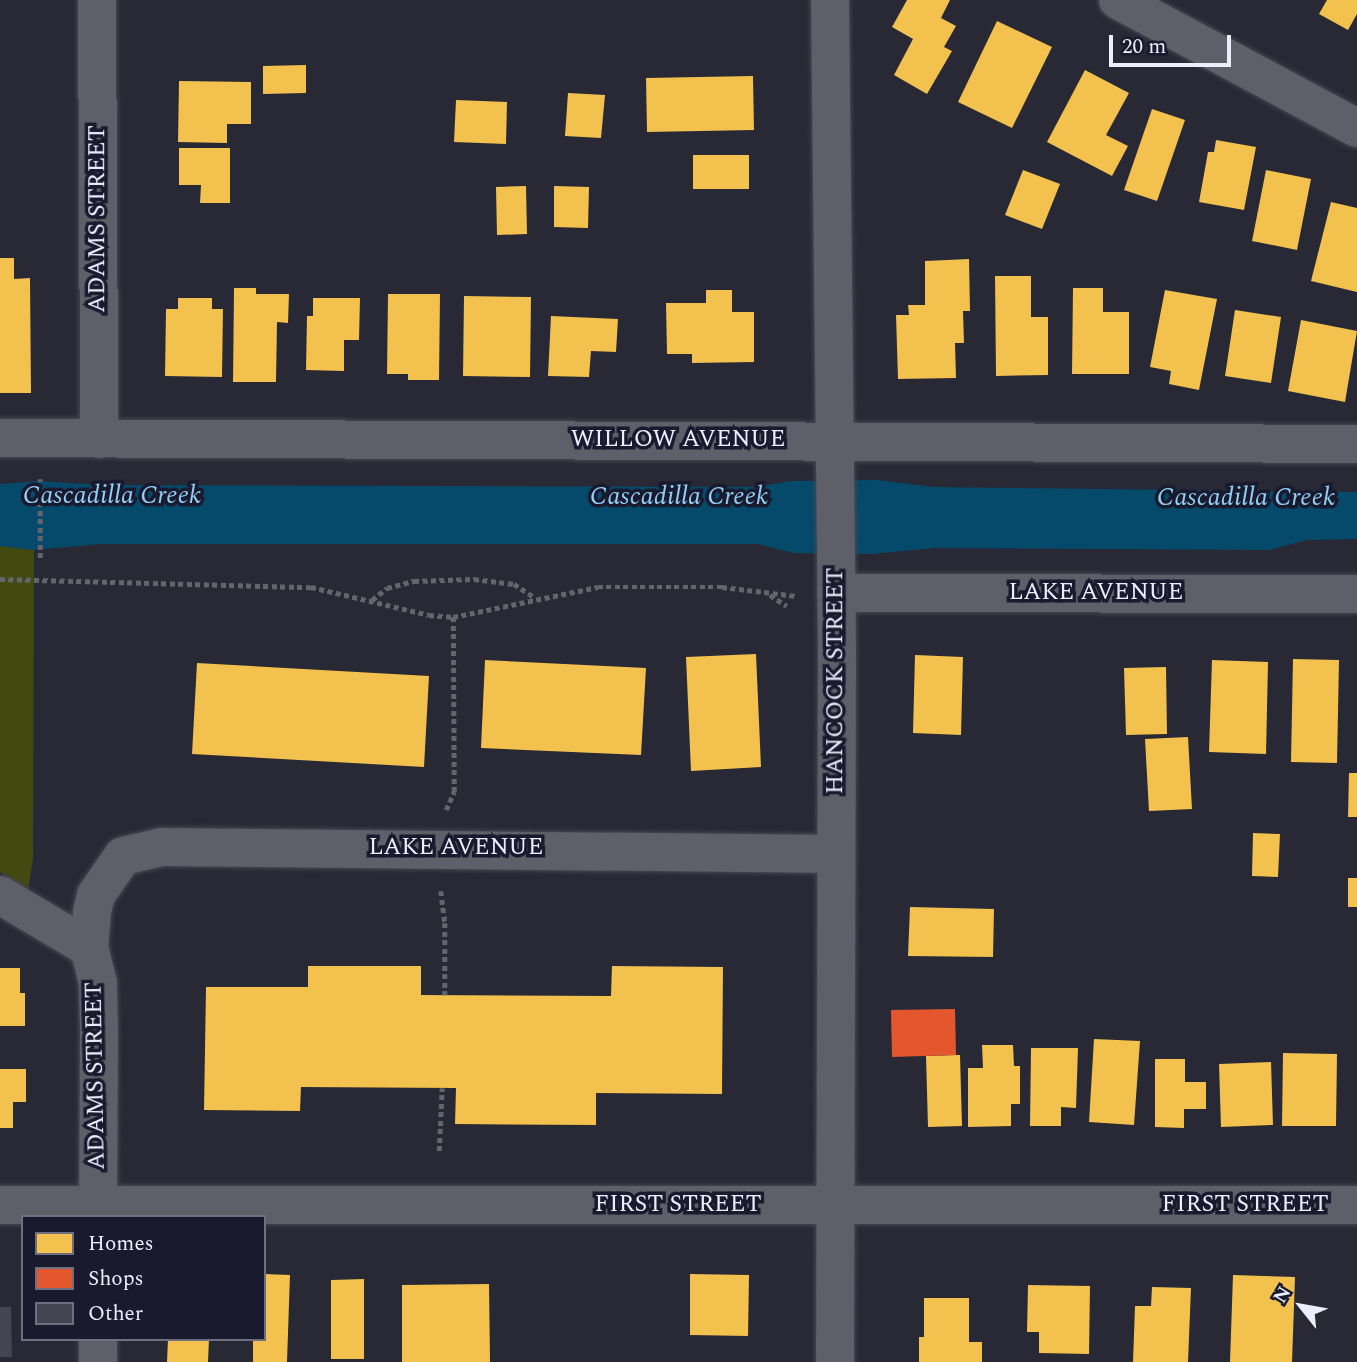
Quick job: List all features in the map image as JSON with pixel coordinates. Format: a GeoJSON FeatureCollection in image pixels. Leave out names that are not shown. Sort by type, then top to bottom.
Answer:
{"type":"FeatureCollection","features":[{"type":"Feature","properties":{"kind":"street","name":"ADAMS STREET"},"geometry":{"type":"LineString","coordinates":[[97,0],[99,439]]}},
{"type":"Feature","properties":{"kind":"street","name":"HANCOCK STREET"},"geometry":{"type":"LineString","coordinates":[[830,0],[835,580],[835,1362]]}},
{"type":"Feature","properties":{"kind":"street"},"geometry":{"type":"LineString","coordinates":[[1118,0],[1357,128]]}},
{"type":"Feature","properties":{"kind":"street","name":"WILLOW AVENUE"},"geometry":{"type":"LineString","coordinates":[[0,438],[834,457],[1357,444]]}},
{"type":"Feature","properties":{"kind":"street","name":"LAKE AVENUE"},"geometry":{"type":"LineString","coordinates":[[835,580],[1357,594]]}},
{"type":"Feature","properties":{"kind":"street","name":"LAKE AVENUE"},"geometry":{"type":"LineString","coordinates":[[96,895],[123,856],[161,847],[836,854]]}},
{"type":"Feature","properties":{"kind":"street"},"geometry":{"type":"LineString","coordinates":[[0,895],[89,947]]}},
{"type":"Feature","properties":{"kind":"street","name":"ADAMS STREET"},"geometry":{"type":"LineString","coordinates":[[96,895],[89,947],[98,983],[98,1211]]}},
{"type":"Feature","properties":{"kind":"street","name":"FIRST STREET"},"geometry":{"type":"LineString","coordinates":[[0,1205],[98,1211],[835,1205],[1357,1205]]}},
{"type":"Feature","properties":{"kind":"street"},"geometry":{"type":"LineString","coordinates":[[98,1341],[98,1362]]}},
{"type":"Feature","properties":{"kind":"path"},"geometry":{"type":"LineString","coordinates":[[40,467],[40,558]]}},
{"type":"Feature","properties":{"kind":"path"},"geometry":{"type":"LineString","coordinates":[[0,579],[311,587],[429,615],[453,617],[535,597],[598,587],[722,587],[790,596]]}},
{"type":"Feature","properties":{"kind":"path"},"geometry":{"type":"LineString","coordinates":[[372,600],[387,588],[415,581],[474,579],[514,584],[535,597]]}},
{"type":"Feature","properties":{"kind":"path"},"geometry":{"type":"LineString","coordinates":[[768,594],[787,606]]}},
{"type":"Feature","properties":{"kind":"path"},"geometry":{"type":"LineString","coordinates":[[453,617],[454,792]]}},
{"type":"Feature","properties":{"kind":"path"},"geometry":{"type":"LineString","coordinates":[[440,882],[444,923],[445,995]]}},
{"type":"Feature","properties":{"kind":"path"},"geometry":{"type":"LineString","coordinates":[[439,1151],[442,1087]]}},
{"type":"Feature","properties":{"kind":"green space"},"geometry":{"type":"Polygon","coordinates":[[[0,546],[34,550],[33,858],[28,891],[0,872],[0,546]]]}},
{"type":"Feature","properties":{"kind":"water","name":"Cascadilla Creek"},"geometry":{"type":"Polygon","coordinates":[[[877,480],[934,487],[1357,492],[1357,539],[1306,540],[1270,550],[934,548],[871,554],[793,553],[758,544],[100,544],[34,550],[0,546],[0,484],[39,481],[100,485],[756,487],[790,481],[877,480]]]}},
{"type":"Feature","properties":{"kind":"building: Homes"},"geometry":{"type":"Polygon","coordinates":[[[907,0],[950,0],[941,18],[956,26],[944,47],[952,51],[927,94],[894,75],[913,39],[892,27],[907,0]]]}},
{"type":"Feature","properties":{"kind":"building: Homes"},"geometry":{"type":"Polygon","coordinates":[[[1327,0],[1357,0],[1357,14],[1348,30],[1319,14],[1327,0]]]}},
{"type":"Feature","properties":{"kind":"building: Homes"},"geometry":{"type":"Polygon","coordinates":[[[997,21],[1052,47],[1012,128],[958,102],[997,21]]]}},
{"type":"Feature","properties":{"kind":"building: Homes"},"geometry":{"type":"Polygon","coordinates":[[[306,65],[306,93],[263,94],[263,66],[306,65]]]}},
{"type":"Feature","properties":{"kind":"building: Homes"},"geometry":{"type":"Polygon","coordinates":[[[1085,70],[1129,93],[1106,135],[1128,146],[1112,176],[1047,142],[1085,70]]]}},
{"type":"Feature","properties":{"kind":"building: Homes"},"geometry":{"type":"Polygon","coordinates":[[[753,76],[754,130],[647,132],[646,78],[753,76]]]}},
{"type":"Feature","properties":{"kind":"building: Homes"},"geometry":{"type":"Polygon","coordinates":[[[179,81],[251,82],[251,124],[227,124],[227,143],[178,142],[179,81]]]}},
{"type":"Feature","properties":{"kind":"building: Homes"},"geometry":{"type":"Polygon","coordinates":[[[568,93],[605,95],[601,138],[565,136],[568,93]]]}},
{"type":"Feature","properties":{"kind":"building: Homes"},"geometry":{"type":"Polygon","coordinates":[[[456,100],[507,102],[506,144],[454,142],[456,100]]]}},
{"type":"Feature","properties":{"kind":"building: Homes"},"geometry":{"type":"Polygon","coordinates":[[[1152,109],[1185,120],[1157,201],[1124,190],[1152,109]]]}},
{"type":"Feature","properties":{"kind":"building: Homes"},"geometry":{"type":"Polygon","coordinates":[[[1216,140],[1256,147],[1244,210],[1199,202],[1208,152],[1214,152],[1216,140]]]}},
{"type":"Feature","properties":{"kind":"building: Homes"},"geometry":{"type":"Polygon","coordinates":[[[179,148],[230,148],[230,203],[200,203],[201,185],[179,185],[179,148]]]}},
{"type":"Feature","properties":{"kind":"building: Homes"},"geometry":{"type":"Polygon","coordinates":[[[693,155],[749,155],[749,189],[693,189],[693,155]]]}},
{"type":"Feature","properties":{"kind":"building: Homes"},"geometry":{"type":"Polygon","coordinates":[[[1023,170],[1060,184],[1042,229],[1005,215],[1023,170]]]}},
{"type":"Feature","properties":{"kind":"building: Homes"},"geometry":{"type":"Polygon","coordinates":[[[1266,170],[1311,179],[1297,250],[1252,241],[1266,170]]]}},
{"type":"Feature","properties":{"kind":"building: Homes"},"geometry":{"type":"Polygon","coordinates":[[[526,186],[527,234],[497,235],[496,187],[526,186]]]}},
{"type":"Feature","properties":{"kind":"building: Homes"},"geometry":{"type":"Polygon","coordinates":[[[554,186],[589,187],[588,228],[554,227],[554,186]]]}},
{"type":"Feature","properties":{"kind":"building: Homes"},"geometry":{"type":"Polygon","coordinates":[[[1331,202],[1357,208],[1357,292],[1311,281],[1331,202]]]}},
{"type":"Feature","properties":{"kind":"building: Homes"},"geometry":{"type":"Polygon","coordinates":[[[0,258],[14,258],[14,279],[30,278],[31,393],[0,393],[0,258]]]}},
{"type":"Feature","properties":{"kind":"building: Homes"},"geometry":{"type":"Polygon","coordinates":[[[969,259],[970,311],[963,311],[964,343],[955,343],[956,378],[898,379],[896,315],[909,315],[908,305],[925,305],[925,261],[969,259]]]}},
{"type":"Feature","properties":{"kind":"building: Homes"},"geometry":{"type":"Polygon","coordinates":[[[995,276],[1031,276],[1031,317],[1048,317],[1048,375],[996,376],[995,276]]]}},
{"type":"Feature","properties":{"kind":"building: Homes"},"geometry":{"type":"Polygon","coordinates":[[[234,288],[256,288],[256,294],[289,294],[288,323],[277,322],[276,382],[233,382],[234,288]]]}},
{"type":"Feature","properties":{"kind":"building: Homes"},"geometry":{"type":"Polygon","coordinates":[[[1073,288],[1103,288],[1103,312],[1129,312],[1129,374],[1072,374],[1073,288]]]}},
{"type":"Feature","properties":{"kind":"building: Homes"},"geometry":{"type":"Polygon","coordinates":[[[706,290],[732,290],[732,312],[754,312],[754,362],[692,363],[692,354],[667,354],[666,303],[706,303],[706,290]]]}},
{"type":"Feature","properties":{"kind":"building: Homes"},"geometry":{"type":"Polygon","coordinates":[[[1165,290],[1217,299],[1199,390],[1169,384],[1171,371],[1150,367],[1165,290]]]}},
{"type":"Feature","properties":{"kind":"building: Homes"},"geometry":{"type":"Polygon","coordinates":[[[388,294],[440,294],[439,380],[408,380],[408,374],[387,374],[388,294]]]}},
{"type":"Feature","properties":{"kind":"building: Homes"},"geometry":{"type":"Polygon","coordinates":[[[464,296],[531,297],[530,377],[463,376],[464,296]]]}},
{"type":"Feature","properties":{"kind":"building: Homes"},"geometry":{"type":"Polygon","coordinates":[[[178,298],[212,298],[212,309],[223,309],[222,377],[165,376],[166,309],[178,309],[178,298]]]}},
{"type":"Feature","properties":{"kind":"building: Homes"},"geometry":{"type":"Polygon","coordinates":[[[313,298],[360,298],[359,340],[344,340],[344,371],[306,370],[307,316],[313,316],[313,298]]]}},
{"type":"Feature","properties":{"kind":"building: Homes"},"geometry":{"type":"Polygon","coordinates":[[[1235,310],[1281,317],[1271,383],[1225,376],[1235,310]]]}},
{"type":"Feature","properties":{"kind":"building: Homes"},"geometry":{"type":"Polygon","coordinates":[[[551,316],[618,319],[616,352],[591,351],[589,377],[548,376],[551,316]]]}},
{"type":"Feature","properties":{"kind":"building: Homes"},"geometry":{"type":"Polygon","coordinates":[[[1301,320],[1357,331],[1345,402],[1288,391],[1301,320]]]}},
{"type":"Feature","properties":{"kind":"building: Homes"},"geometry":{"type":"Polygon","coordinates":[[[756,654],[761,767],[691,771],[686,657],[756,654]]]}},
{"type":"Feature","properties":{"kind":"building: Homes"},"geometry":{"type":"Polygon","coordinates":[[[915,655],[963,657],[961,735],[913,733],[915,655]]]}},
{"type":"Feature","properties":{"kind":"building: Homes"},"geometry":{"type":"Polygon","coordinates":[[[1293,659],[1339,660],[1337,763],[1291,762],[1293,659]]]}},
{"type":"Feature","properties":{"kind":"building: Homes"},"geometry":{"type":"Polygon","coordinates":[[[485,660],[646,668],[641,755],[481,748],[485,660]]]}},
{"type":"Feature","properties":{"kind":"building: Homes"},"geometry":{"type":"Polygon","coordinates":[[[1212,660],[1268,662],[1266,754],[1209,752],[1212,660]]]}},
{"type":"Feature","properties":{"kind":"building: Homes"},"geometry":{"type":"Polygon","coordinates":[[[197,663],[429,676],[424,767],[192,754],[197,663]]]}},
{"type":"Feature","properties":{"kind":"building: Homes"},"geometry":{"type":"Polygon","coordinates":[[[1166,667],[1167,734],[1126,735],[1124,668],[1166,667]]]}},
{"type":"Feature","properties":{"kind":"building: Homes"},"geometry":{"type":"Polygon","coordinates":[[[1188,737],[1192,809],[1149,811],[1145,739],[1188,737]]]}},
{"type":"Feature","properties":{"kind":"building: Homes"},"geometry":{"type":"Polygon","coordinates":[[[1349,773],[1357,773],[1357,817],[1348,817],[1349,773]]]}},
{"type":"Feature","properties":{"kind":"building: Homes"},"geometry":{"type":"Polygon","coordinates":[[[1253,833],[1280,834],[1278,877],[1252,876],[1253,833]]]}},
{"type":"Feature","properties":{"kind":"building: Homes"},"geometry":{"type":"Polygon","coordinates":[[[1348,878],[1357,878],[1357,907],[1348,907],[1348,878]]]}},
{"type":"Feature","properties":{"kind":"building: Homes"},"geometry":{"type":"Polygon","coordinates":[[[910,907],[994,909],[993,957],[908,956],[910,907]]]}},
{"type":"Feature","properties":{"kind":"building: Homes"},"geometry":{"type":"Polygon","coordinates":[[[308,966],[421,966],[421,995],[611,996],[612,966],[723,967],[722,1094],[596,1093],[596,1125],[455,1124],[456,1088],[301,1087],[300,1111],[204,1110],[206,987],[308,987],[308,966]]]}},
{"type":"Feature","properties":{"kind":"building: Homes"},"geometry":{"type":"Polygon","coordinates":[[[0,968],[20,968],[20,993],[25,993],[25,1026],[0,1026],[0,968]]]}},
{"type":"Feature","properties":{"kind":"building: Homes"},"geometry":{"type":"Polygon","coordinates":[[[1094,1039],[1140,1041],[1134,1125],[1089,1122],[1094,1039]]]}},
{"type":"Feature","properties":{"kind":"building: Homes"},"geometry":{"type":"Polygon","coordinates":[[[982,1045],[1013,1045],[1014,1066],[1020,1066],[1020,1104],[1011,1104],[1011,1126],[968,1127],[968,1068],[983,1068],[982,1045]]]}},
{"type":"Feature","properties":{"kind":"building: Homes"},"geometry":{"type":"Polygon","coordinates":[[[1031,1048],[1078,1048],[1076,1108],[1061,1107],[1061,1126],[1030,1126],[1031,1048]]]}},
{"type":"Feature","properties":{"kind":"building: Homes"},"geometry":{"type":"Polygon","coordinates":[[[1283,1053],[1337,1054],[1336,1126],[1282,1126],[1283,1053]]]}},
{"type":"Feature","properties":{"kind":"building: Homes"},"geometry":{"type":"Polygon","coordinates":[[[960,1055],[962,1126],[928,1127],[926,1056],[960,1055]]]}},
{"type":"Feature","properties":{"kind":"building: Homes"},"geometry":{"type":"Polygon","coordinates":[[[1155,1059],[1185,1059],[1185,1082],[1206,1082],[1206,1109],[1184,1109],[1184,1128],[1155,1127],[1155,1059]]]}},
{"type":"Feature","properties":{"kind":"building: Homes"},"geometry":{"type":"Polygon","coordinates":[[[1271,1062],[1273,1125],[1221,1127],[1219,1064],[1271,1062]]]}},
{"type":"Feature","properties":{"kind":"building: Homes"},"geometry":{"type":"Polygon","coordinates":[[[0,1069],[26,1069],[26,1102],[13,1102],[13,1128],[0,1128],[0,1069]]]}},
{"type":"Feature","properties":{"kind":"building: Homes"},"geometry":{"type":"Polygon","coordinates":[[[266,1274],[290,1275],[287,1362],[253,1362],[253,1341],[266,1341],[266,1274]]]}},
{"type":"Feature","properties":{"kind":"building: Homes"},"geometry":{"type":"Polygon","coordinates":[[[690,1274],[749,1275],[748,1336],[690,1335],[690,1274]]]}},
{"type":"Feature","properties":{"kind":"building: Homes"},"geometry":{"type":"Polygon","coordinates":[[[1233,1275],[1295,1277],[1292,1362],[1230,1362],[1233,1275]]]}},
{"type":"Feature","properties":{"kind":"building: Homes"},"geometry":{"type":"Polygon","coordinates":[[[364,1279],[364,1359],[331,1359],[331,1280],[364,1279]]]}},
{"type":"Feature","properties":{"kind":"building: Homes"},"geometry":{"type":"Polygon","coordinates":[[[489,1284],[490,1362],[402,1362],[402,1285],[489,1284]]]}},
{"type":"Feature","properties":{"kind":"building: Homes"},"geometry":{"type":"Polygon","coordinates":[[[1028,1285],[1090,1286],[1089,1354],[1039,1353],[1039,1332],[1027,1332],[1028,1285]]]}},
{"type":"Feature","properties":{"kind":"building: Homes"},"geometry":{"type":"Polygon","coordinates":[[[1152,1287],[1191,1288],[1188,1362],[1133,1362],[1135,1306],[1151,1306],[1152,1287]]]}},
{"type":"Feature","properties":{"kind":"building: Homes"},"geometry":{"type":"Polygon","coordinates":[[[924,1298],[969,1298],[969,1342],[982,1342],[982,1362],[919,1362],[919,1337],[924,1337],[924,1298]]]}},
{"type":"Feature","properties":{"kind":"building: Homes"},"geometry":{"type":"Polygon","coordinates":[[[168,1341],[209,1341],[208,1362],[167,1362],[168,1341]]]}},
{"type":"Feature","properties":{"kind":"building: Shops"},"geometry":{"type":"Polygon","coordinates":[[[955,1009],[956,1055],[892,1057],[891,1010],[955,1009]]]}},
{"type":"Feature","properties":{"kind":"building: Other"},"geometry":{"type":"Polygon","coordinates":[[[0,1307],[11,1307],[12,1357],[0,1357],[0,1307]]]}}]}
